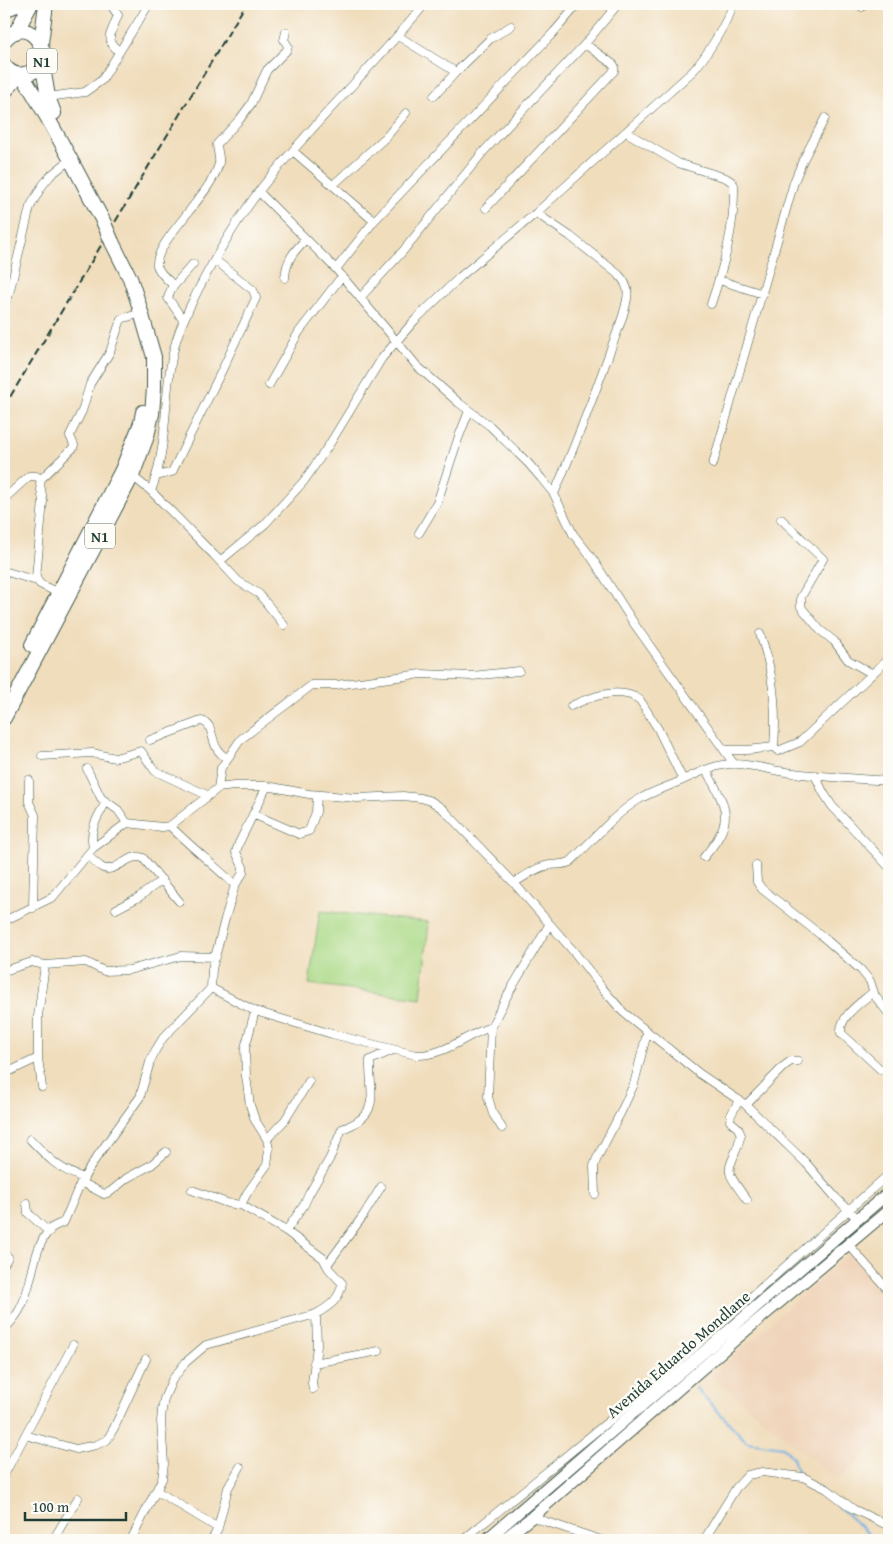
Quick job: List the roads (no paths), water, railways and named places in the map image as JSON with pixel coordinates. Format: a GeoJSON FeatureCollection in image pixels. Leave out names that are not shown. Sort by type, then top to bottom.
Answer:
{"type":"FeatureCollection","features":[{"type":"Feature","properties":{"kind":"highway"},"geometry":{"type":"LineString","coordinates":[[4,10],[19,4]]}},
{"type":"Feature","properties":{"kind":"highway","name":"N1"},"geometry":{"type":"LineString","coordinates":[[9,34],[31,4]]}},
{"type":"Feature","properties":{"kind":"highway","name":"N1"},"geometry":{"type":"LineString","coordinates":[[46,4],[41,43],[42,61],[48,97],[65,146]]}},
{"type":"Feature","properties":{"kind":"highway","name":"N1"},"geometry":{"type":"LineString","coordinates":[[9,34],[30,33],[41,43]]}},
{"type":"Feature","properties":{"kind":"highway","name":"N1"},"geometry":{"type":"LineString","coordinates":[[4,65],[10,72],[21,75],[33,72],[42,61]]}},
{"type":"Feature","properties":{"kind":"highway","name":"N1"},"geometry":{"type":"LineString","coordinates":[[4,699],[38,643],[126,473],[141,423],[149,342],[130,278],[65,146],[40,102],[21,75]]}},
{"type":"Feature","properties":{"kind":"highway","name":"N1"},"geometry":{"type":"LineString","coordinates":[[4,718],[58,593],[90,544]]}},
{"type":"Feature","properties":{"kind":"main road"},"geometry":{"type":"LineString","coordinates":[[4,95],[21,75]]}},
{"type":"Feature","properties":{"kind":"main road","name":"Avenida Eduardo Mondlane"},"geometry":{"type":"LineString","coordinates":[[486,1540],[889,1192]]}},
{"type":"Feature","properties":{"kind":"main road","name":"Avenida Eduardo Mondlane"},"geometry":{"type":"LineString","coordinates":[[503,1540],[889,1210]]}},
{"type":"Feature","properties":{"kind":"main road"},"geometry":{"type":"LineString","coordinates":[[840,1235],[849,1245]]}},
{"type":"Feature","properties":{"kind":"street"},"geometry":{"type":"LineString","coordinates":[[110,4],[118,15],[110,35],[111,43],[119,52]]}},
{"type":"Feature","properties":{"kind":"street"},"geometry":{"type":"LineString","coordinates":[[48,97],[86,92],[102,80],[149,4]]}},
{"type":"Feature","properties":{"kind":"street"},"geometry":{"type":"LineString","coordinates":[[151,492],[157,476],[164,444],[171,356],[183,320],[215,260],[259,192],[293,151],[425,4]]}},
{"type":"Feature","properties":{"kind":"street"},"geometry":{"type":"LineString","coordinates":[[336,269],[374,221],[554,32],[578,4]]}},
{"type":"Feature","properties":{"kind":"street"},"geometry":{"type":"LineString","coordinates":[[360,298],[403,251],[484,151],[585,44],[618,4]]}},
{"type":"Feature","properties":{"kind":"street"},"geometry":{"type":"LineString","coordinates":[[220,561],[265,524],[304,481],[329,446],[382,358],[415,320],[462,276],[675,89],[705,58],[734,4]]}},
{"type":"Feature","properties":{"kind":"street"},"geometry":{"type":"LineString","coordinates":[[434,96],[490,39],[511,26]]}},
{"type":"Feature","properties":{"kind":"street"},"geometry":{"type":"LineString","coordinates":[[174,286],[158,268],[157,264],[160,256],[171,235],[198,201],[213,176],[219,162],[217,144],[251,104],[267,70],[287,50],[288,46],[284,40],[286,32]]}},
{"type":"Feature","properties":{"kind":"street"},"geometry":{"type":"LineString","coordinates":[[398,36],[456,72]]}},
{"type":"Feature","properties":{"kind":"street"},"geometry":{"type":"LineString","coordinates":[[486,208],[614,71],[614,65],[585,44]]}},
{"type":"Feature","properties":{"kind":"street"},"geometry":{"type":"LineString","coordinates":[[333,185],[387,136],[406,113]]}},
{"type":"Feature","properties":{"kind":"street"},"geometry":{"type":"LineString","coordinates":[[713,464],[794,182],[825,118]]}},
{"type":"Feature","properties":{"kind":"street"},"geometry":{"type":"LineString","coordinates":[[626,132],[678,162],[726,178],[732,182],[734,193],[727,254],[711,304]]}},
{"type":"Feature","properties":{"kind":"street"},"geometry":{"type":"LineString","coordinates":[[293,151],[374,221]]}},
{"type":"Feature","properties":{"kind":"street"},"geometry":{"type":"LineString","coordinates":[[8,298],[30,207],[51,175],[71,159]]}},
{"type":"Feature","properties":{"kind":"street"},"geometry":{"type":"LineString","coordinates":[[259,192],[336,269],[395,342],[423,372],[490,426],[528,462],[554,494],[573,534],[592,558],[635,625],[734,764]]}},
{"type":"Feature","properties":{"kind":"street"},"geometry":{"type":"LineString","coordinates":[[536,213],[570,236],[625,280],[628,290],[624,310],[595,393],[554,494]]}},
{"type":"Feature","properties":{"kind":"street"},"geometry":{"type":"LineString","coordinates":[[285,278],[286,266],[291,256],[306,239]]}},
{"type":"Feature","properties":{"kind":"street"},"geometry":{"type":"LineString","coordinates":[[157,476],[172,472],[256,298],[253,290],[215,260]]}},
{"type":"Feature","properties":{"kind":"street"},"geometry":{"type":"LineString","coordinates":[[183,320],[168,298],[174,286],[193,264]]}},
{"type":"Feature","properties":{"kind":"street"},"geometry":{"type":"LineString","coordinates":[[269,385],[299,332],[342,276]]}},
{"type":"Feature","properties":{"kind":"street"},"geometry":{"type":"LineString","coordinates":[[719,280],[763,294]]}},
{"type":"Feature","properties":{"kind":"street"},"geometry":{"type":"LineString","coordinates":[[37,581],[43,501],[41,480],[73,448],[74,445],[70,436],[82,411],[90,384],[110,352],[122,319],[141,313]]}},
{"type":"Feature","properties":{"kind":"street"},"geometry":{"type":"LineString","coordinates":[[419,533],[437,503],[469,411]]}},
{"type":"Feature","properties":{"kind":"street"},"geometry":{"type":"LineString","coordinates":[[126,473],[151,492],[238,581],[259,594],[284,625]]}},
{"type":"Feature","properties":{"kind":"street"},"geometry":{"type":"LineString","coordinates":[[4,499],[29,476],[36,476],[41,480]]}},
{"type":"Feature","properties":{"kind":"street"},"geometry":{"type":"LineString","coordinates":[[782,519],[823,559],[802,596],[801,607],[820,630],[834,641],[848,660],[871,674]]}},
{"type":"Feature","properties":{"kind":"street"},"geometry":{"type":"LineString","coordinates":[[4,571],[37,581],[58,593]]}},
{"type":"Feature","properties":{"kind":"street"},"geometry":{"type":"LineString","coordinates":[[760,634],[768,656],[775,706],[774,747]]}},
{"type":"Feature","properties":{"kind":"street"},"geometry":{"type":"LineString","coordinates":[[725,750],[774,747],[778,751],[800,742],[889,658]]}},
{"type":"Feature","properties":{"kind":"street"},"geometry":{"type":"LineString","coordinates":[[218,788],[221,768],[241,739],[312,685],[336,685],[421,674],[472,676],[519,671]]}},
{"type":"Feature","properties":{"kind":"street"},"geometry":{"type":"LineString","coordinates":[[571,706],[590,698],[620,694],[636,697],[643,704],[658,729],[682,780]]}},
{"type":"Feature","properties":{"kind":"street"},"geometry":{"type":"LineString","coordinates":[[150,740],[201,721],[206,721],[210,726],[215,748],[220,755],[227,758]]}},
{"type":"Feature","properties":{"kind":"street"},"geometry":{"type":"LineString","coordinates":[[42,756],[92,753],[115,758],[142,751],[155,771],[207,795]]}},
{"type":"Feature","properties":{"kind":"street"},"geometry":{"type":"LineString","coordinates":[[514,883],[540,868],[551,865],[563,865],[570,862],[618,816],[636,801],[655,790],[721,765],[752,765],[779,771],[815,775],[889,780]]}},
{"type":"Feature","properties":{"kind":"street"},"geometry":{"type":"LineString","coordinates":[[87,769],[97,792],[106,802],[118,810],[127,823]]}},
{"type":"Feature","properties":{"kind":"street"},"geometry":{"type":"LineString","coordinates":[[704,857],[715,845],[723,829],[726,811],[722,799],[706,770]]}},
{"type":"Feature","properties":{"kind":"street"},"geometry":{"type":"LineString","coordinates":[[815,775],[832,806],[889,867]]}},
{"type":"Feature","properties":{"kind":"street"},"geometry":{"type":"LineString","coordinates":[[29,780],[29,802],[35,815],[33,908]]}},
{"type":"Feature","properties":{"kind":"street"},"geometry":{"type":"LineString","coordinates":[[4,1330],[21,1308],[34,1262],[43,1240],[51,1228],[64,1222],[83,1180],[96,1158],[140,1097],[150,1062],[163,1038],[211,988],[212,969],[225,919],[235,885],[243,873],[243,867],[236,852],[267,786]]}},
{"type":"Feature","properties":{"kind":"street"},"geometry":{"type":"LineString","coordinates":[[4,921],[54,897],[90,852],[127,823],[162,827],[170,826],[218,788],[267,786],[317,795],[357,798],[403,796],[431,801],[443,809],[514,883],[623,1012],[700,1074],[742,1102],[806,1163],[858,1219]]}},
{"type":"Feature","properties":{"kind":"street"},"geometry":{"type":"LineString","coordinates":[[253,814],[299,834],[304,834],[309,831],[316,812],[317,795]]}},
{"type":"Feature","properties":{"kind":"street"},"geometry":{"type":"LineString","coordinates":[[106,802],[94,822],[90,852],[103,868],[108,869],[134,857],[139,856],[143,858],[179,901]]}},
{"type":"Feature","properties":{"kind":"street"},"geometry":{"type":"LineString","coordinates":[[170,826],[235,885]]}},
{"type":"Feature","properties":{"kind":"street"},"geometry":{"type":"LineString","coordinates":[[756,865],[758,882],[762,889],[822,936],[861,970],[870,981],[873,992],[881,1005],[889,1014]]}},
{"type":"Feature","properties":{"kind":"street"},"geometry":{"type":"LineString","coordinates":[[116,909],[139,897],[162,880]]}},
{"type":"Feature","properties":{"kind":"street"},"geometry":{"type":"LineString","coordinates":[[502,1128],[493,1114],[488,1097],[492,1027],[511,988],[550,925]]}},
{"type":"Feature","properties":{"kind":"street"},"geometry":{"type":"LineString","coordinates":[[4,971],[32,962],[45,965],[86,962],[104,971],[129,970],[181,956],[216,957]]}},
{"type":"Feature","properties":{"kind":"street"},"geometry":{"type":"LineString","coordinates":[[42,1087],[38,1058],[38,1016],[45,965]]}},
{"type":"Feature","properties":{"kind":"street"},"geometry":{"type":"LineString","coordinates":[[211,988],[255,1011],[393,1050],[416,1054],[426,1055],[438,1052],[492,1027]]}},
{"type":"Feature","properties":{"kind":"street"},"geometry":{"type":"LineString","coordinates":[[873,992],[845,1017],[840,1027],[841,1033],[880,1069]]}},
{"type":"Feature","properties":{"kind":"street"},"geometry":{"type":"LineString","coordinates":[[241,1205],[247,1193],[267,1165],[269,1149],[267,1139],[255,1120],[250,1105],[246,1076],[245,1048],[255,1011]]}},
{"type":"Feature","properties":{"kind":"street"},"geometry":{"type":"LineString","coordinates":[[595,1194],[594,1166],[634,1084],[647,1033]]}},
{"type":"Feature","properties":{"kind":"street"},"geometry":{"type":"LineString","coordinates":[[286,1231],[304,1205],[330,1158],[342,1129],[354,1124],[368,1113],[372,1098],[370,1060],[393,1050]]}},
{"type":"Feature","properties":{"kind":"street"},"geometry":{"type":"LineString","coordinates":[[4,1074],[38,1058]]}},
{"type":"Feature","properties":{"kind":"street"},"geometry":{"type":"LineString","coordinates":[[747,1200],[728,1171],[741,1135],[738,1128],[730,1121],[731,1116],[742,1102],[784,1066],[791,1061],[798,1061]]}},
{"type":"Feature","properties":{"kind":"street"},"geometry":{"type":"LineString","coordinates":[[267,1139],[285,1120],[308,1081]]}},
{"type":"Feature","properties":{"kind":"street"},"geometry":{"type":"LineString","coordinates":[[30,1139],[53,1163],[104,1194],[110,1192],[126,1178],[151,1165],[166,1152]]}},
{"type":"Feature","properties":{"kind":"street"},"geometry":{"type":"LineString","coordinates":[[463,1540],[642,1394],[889,1174]]}},
{"type":"Feature","properties":{"kind":"street"},"geometry":{"type":"LineString","coordinates":[[327,1264],[363,1216],[381,1187]]}},
{"type":"Feature","properties":{"kind":"street"},"geometry":{"type":"LineString","coordinates":[[131,1540],[157,1491],[164,1472],[161,1421],[164,1398],[172,1380],[186,1362],[206,1345],[316,1314],[331,1305],[340,1293],[342,1283],[329,1269],[323,1258],[286,1231],[241,1205],[228,1203],[192,1190]]}},
{"type":"Feature","properties":{"kind":"street"},"geometry":{"type":"LineString","coordinates":[[27,1204],[28,1213],[49,1232]]}},
{"type":"Feature","properties":{"kind":"street"},"geometry":{"type":"LineString","coordinates":[[849,1245],[889,1291]]}},
{"type":"Feature","properties":{"kind":"street"},"geometry":{"type":"LineString","coordinates":[[4,1264],[8,1256]]}},
{"type":"Feature","properties":{"kind":"street"},"geometry":{"type":"LineString","coordinates":[[313,1389],[312,1382],[317,1346],[316,1314]]}},
{"type":"Feature","properties":{"kind":"street"},"geometry":{"type":"LineString","coordinates":[[4,1476],[73,1345]]}},
{"type":"Feature","properties":{"kind":"street"},"geometry":{"type":"LineString","coordinates":[[314,1363],[380,1351]]}},
{"type":"Feature","properties":{"kind":"street"},"geometry":{"type":"LineString","coordinates":[[25,1435],[76,1448],[96,1445],[107,1440],[146,1359]]}},
{"type":"Feature","properties":{"kind":"street"},"geometry":{"type":"LineString","coordinates":[[212,1540],[218,1528],[228,1488],[240,1466]]}},
{"type":"Feature","properties":{"kind":"street"},"geometry":{"type":"LineString","coordinates":[[704,1540],[736,1488],[748,1475],[762,1472],[803,1477],[827,1489],[854,1509],[889,1526]]}},
{"type":"Feature","properties":{"kind":"street"},"geometry":{"type":"LineString","coordinates":[[157,1491],[218,1528]]}},
{"type":"Feature","properties":{"kind":"street"},"geometry":{"type":"LineString","coordinates":[[53,1540],[78,1498]]}},
{"type":"Feature","properties":{"kind":"street"},"geometry":{"type":"LineString","coordinates":[[532,1517],[601,1540]]}},
{"type":"Feature","properties":{"kind":"waterway"},"geometry":{"type":"LineString","coordinates":[[696,1388],[747,1442],[783,1447],[793,1458],[798,1475]]}},
{"type":"Feature","properties":{"kind":"waterway"},"geometry":{"type":"LineString","coordinates":[[814,1486],[875,1540]]}},
{"type":"Feature","properties":{"kind":"railway"},"geometry":{"type":"LineString","coordinates":[[4,407],[246,4]]}}]}
